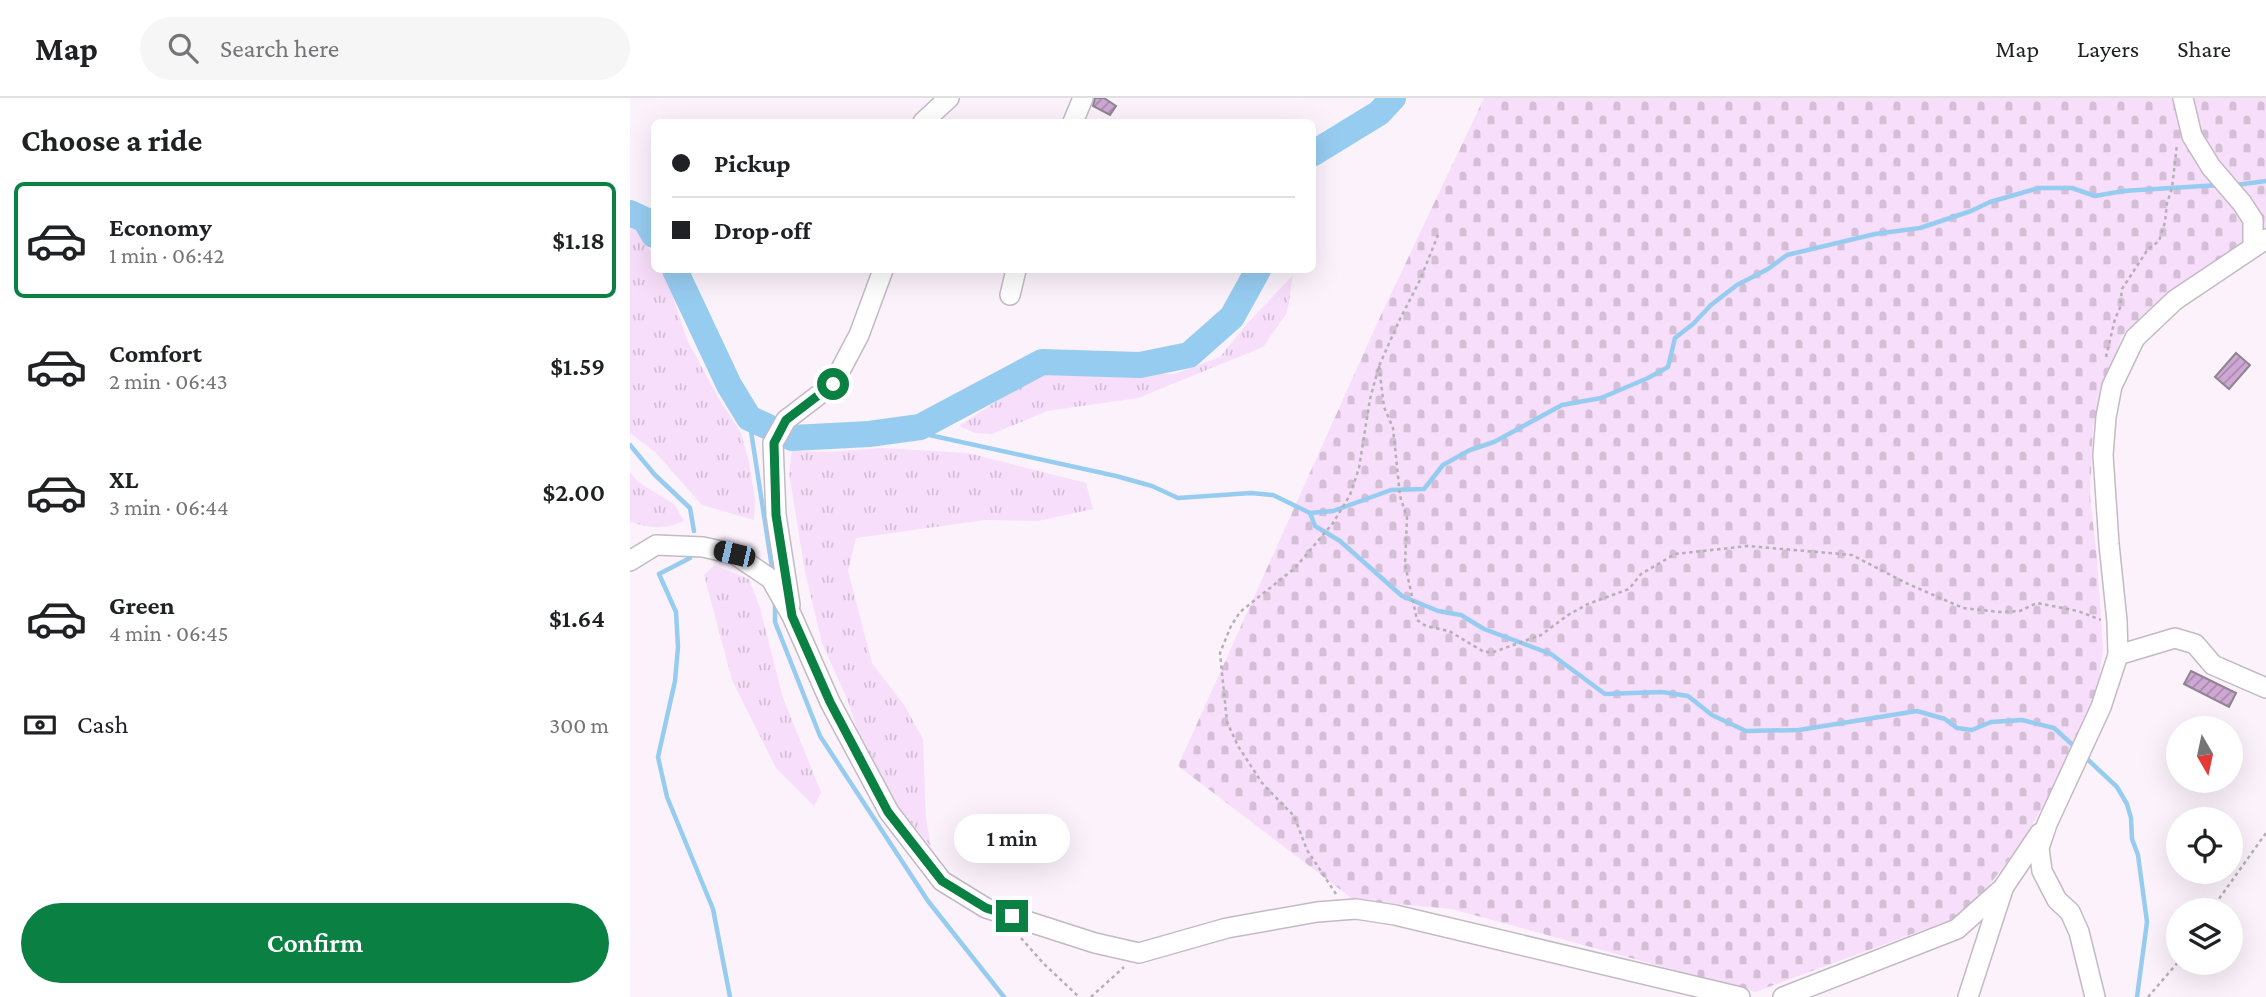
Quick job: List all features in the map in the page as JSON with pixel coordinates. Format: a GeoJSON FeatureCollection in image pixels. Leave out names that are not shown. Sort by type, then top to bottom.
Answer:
{"type":"FeatureCollection","features":[{"type":"Feature","properties":{"kind":"street"},"geometry":{"type":"LineString","coordinates":[[926,119],[949,98]]}},
{"type":"Feature","properties":{"kind":"street"},"geometry":{"type":"LineString","coordinates":[[1074,119],[1083,98]]}},
{"type":"Feature","properties":{"kind":"street"},"geometry":{"type":"LineString","coordinates":[[2095,997],[2079,932],[2070,912],[2057,900],[2042,871],[2039,848],[2047,824],[2101,707],[2118,654],[2103,455],[2112,386],[2135,338],[2175,300],[2260,243],[2253,220],[2211,167],[2192,136],[2183,98]]}},
{"type":"Feature","properties":{"kind":"street"},"geometry":{"type":"LineString","coordinates":[[792,616],[776,515],[774,443],[786,420],[833,384],[859,335],[882,273]]}},
{"type":"Feature","properties":{"kind":"street"},"geometry":{"type":"LineString","coordinates":[[1010,295],[1015,273]]}},
{"type":"Feature","properties":{"kind":"street"},"geometry":{"type":"LineString","coordinates":[[630,561],[656,545],[680,544],[734,554],[771,579],[792,616],[830,702],[888,812],[942,881],[986,908],[1095,943],[1139,953],[1227,928],[1317,912],[1356,909],[1395,915],[1740,997]]}},
{"type":"Feature","properties":{"kind":"street"},"geometry":{"type":"LineString","coordinates":[[2118,654],[2175,638],[2195,644],[2213,665],[2266,688]]}},
{"type":"Feature","properties":{"kind":"street"},"geometry":{"type":"LineString","coordinates":[[1783,997],[1957,929],[2003,888],[2047,824]]}},
{"type":"Feature","properties":{"kind":"street"},"geometry":{"type":"LineString","coordinates":[[1968,997],[2003,888]]}},
{"type":"Feature","properties":{"kind":"path"},"geometry":{"type":"LineString","coordinates":[[2104,364],[2120,307],[2122,289],[2148,249],[2159,241],[2172,188],[2177,144]]}},
{"type":"Feature","properties":{"kind":"path"},"geometry":{"type":"LineString","coordinates":[[1356,909],[1335,893],[1307,850],[1294,816],[1262,783],[1238,746],[1227,722],[1220,653],[1240,612],[1295,568],[1333,523],[1350,495],[1359,468],[1370,400],[1379,366],[1438,235]]}},
{"type":"Feature","properties":{"kind":"path"},"geometry":{"type":"LineString","coordinates":[[1379,366],[1384,407],[1393,428],[1400,496],[1406,517],[1405,564],[1417,620],[1426,626],[1449,631],[1484,652],[1494,652],[1541,635],[1588,604],[1629,589],[1641,575],[1675,554],[1748,546],[1852,555],[1963,608],[2020,611],[2037,603],[2078,611],[2117,628]]}},
{"type":"Feature","properties":{"kind":"path"},"geometry":{"type":"LineString","coordinates":[[2220,898],[2266,833]]}},
{"type":"Feature","properties":{"kind":"path"},"geometry":{"type":"LineString","coordinates":[[1020,937],[1079,997]]}},
{"type":"Feature","properties":{"kind":"path"},"geometry":{"type":"LineString","coordinates":[[1091,997],[1139,953]]}},
{"type":"Feature","properties":{"kind":"path"},"geometry":{"type":"LineString","coordinates":[[2148,997],[2167,975]]}},
{"type":"Feature","properties":{"kind":"green space"},"geometry":{"type":"Polygon","coordinates":[[[1484,98],[2266,98],[2266,234],[2216,264],[2122,335],[2093,427],[2090,496],[2103,650],[2096,700],[2059,780],[2019,846],[1984,892],[1958,917],[1755,992],[1452,909],[1354,900],[1178,766],[1381,315],[1484,98]]]}},
{"type":"Feature","properties":{"kind":"green space"},"geometry":{"type":"Polygon","coordinates":[[[630,227],[648,245],[651,273],[665,273],[687,340],[741,433],[755,500],[754,520],[702,505],[655,452],[630,433],[630,227]]]}},
{"type":"Feature","properties":{"kind":"green space"},"geometry":{"type":"Polygon","coordinates":[[[1293,275],[1287,313],[1263,347],[1138,398],[1047,411],[992,434],[975,433],[959,426],[1044,370],[1175,374],[1220,357],[1293,275]]]}},
{"type":"Feature","properties":{"kind":"green space"},"geometry":{"type":"Polygon","coordinates":[[[882,448],[968,453],[1086,483],[1093,509],[1038,521],[985,520],[856,538],[848,571],[872,663],[904,705],[923,739],[926,819],[931,847],[898,806],[863,748],[848,701],[822,643],[805,572],[789,473],[792,451],[830,452],[882,448]]]}},
{"type":"Feature","properties":{"kind":"green space"},"geometry":{"type":"Polygon","coordinates":[[[630,472],[638,482],[674,504],[684,521],[657,527],[630,522],[630,472]]]}},
{"type":"Feature","properties":{"kind":"green space"},"geometry":{"type":"Polygon","coordinates":[[[714,565],[749,579],[760,608],[783,698],[821,792],[814,806],[776,768],[732,680],[704,575],[714,565]]]}},
{"type":"Feature","properties":{"kind":"building"},"geometry":{"type":"Polygon","coordinates":[[[1095,98],[1104,98],[1116,106],[1110,115],[1093,106],[1095,98]]]}},
{"type":"Feature","properties":{"kind":"building"},"geometry":{"type":"Polygon","coordinates":[[[2236,353],[2250,365],[2229,389],[2215,377],[2236,353]]]}},
{"type":"Feature","properties":{"kind":"building"},"geometry":{"type":"Polygon","coordinates":[[[2191,671],[2236,693],[2229,707],[2184,684],[2191,671]]]}},
{"type":"Feature","properties":{"kind":"waterway"},"geometry":{"type":"LineString","coordinates":[[1316,152],[1379,113],[1393,98]]}},
{"type":"Feature","properties":{"kind":"waterway"},"geometry":{"type":"LineString","coordinates":[[2236,185],[2266,181]]}},
{"type":"Feature","properties":{"kind":"waterway"},"geometry":{"type":"LineString","coordinates":[[902,429],[1116,476],[1152,486],[1178,498],[1251,493],[1273,495],[1310,513],[1333,511],[1391,490],[1424,489],[1443,465],[1470,450],[1494,442],[1562,405],[1601,398],[1668,367],[1675,338],[1737,285],[1768,269],[1787,255],[1875,234],[1920,228],[1990,202],[2039,188],[2072,188],[2095,196],[2123,191],[2220,185]]}},
{"type":"Feature","properties":{"kind":"waterway"},"geometry":{"type":"LineString","coordinates":[[630,213],[645,220],[651,230]]}},
{"type":"Feature","properties":{"kind":"waterway"},"geometry":{"type":"LineString","coordinates":[[676,273],[729,385],[749,418],[792,438],[869,434],[920,427],[1042,362],[1140,365],[1189,355],[1232,317],[1256,273]]}},
{"type":"Feature","properties":{"kind":"waterway"},"geometry":{"type":"LineString","coordinates":[[749,418],[773,574]]}},
{"type":"Feature","properties":{"kind":"waterway"},"geometry":{"type":"LineString","coordinates":[[630,445],[655,475],[690,508],[694,531]]}},
{"type":"Feature","properties":{"kind":"waterway"},"geometry":{"type":"LineString","coordinates":[[1310,513],[1315,526],[1340,541],[1402,596],[1438,611],[1461,615],[1484,629],[1551,654],[1605,694],[1662,692],[1688,696],[1712,715],[1746,731],[1799,730],[1917,711],[1945,719],[1957,728],[1972,730],[1991,722],[2022,720],[2054,728],[2075,747]]}},
{"type":"Feature","properties":{"kind":"waterway"},"geometry":{"type":"LineString","coordinates":[[690,558],[659,574],[676,612],[678,647],[675,681],[658,757],[667,797],[713,909],[730,997]]}},
{"type":"Feature","properties":{"kind":"waterway"},"geometry":{"type":"LineString","coordinates":[[775,600],[775,622],[820,736],[928,901],[1004,997]]}},
{"type":"Feature","properties":{"kind":"waterway"},"geometry":{"type":"LineString","coordinates":[[2084,756],[2117,787],[2127,804],[2131,818],[2132,839],[2138,855],[2147,922],[2137,997]]}},
{"type":"Feature","properties":{"kind":"route"},"geometry":{"type":"LineString","coordinates":[[833,384],[786,420],[774,443],[776,515],[792,616],[830,702],[888,812],[942,881],[986,908],[1012,916]]}}]}
